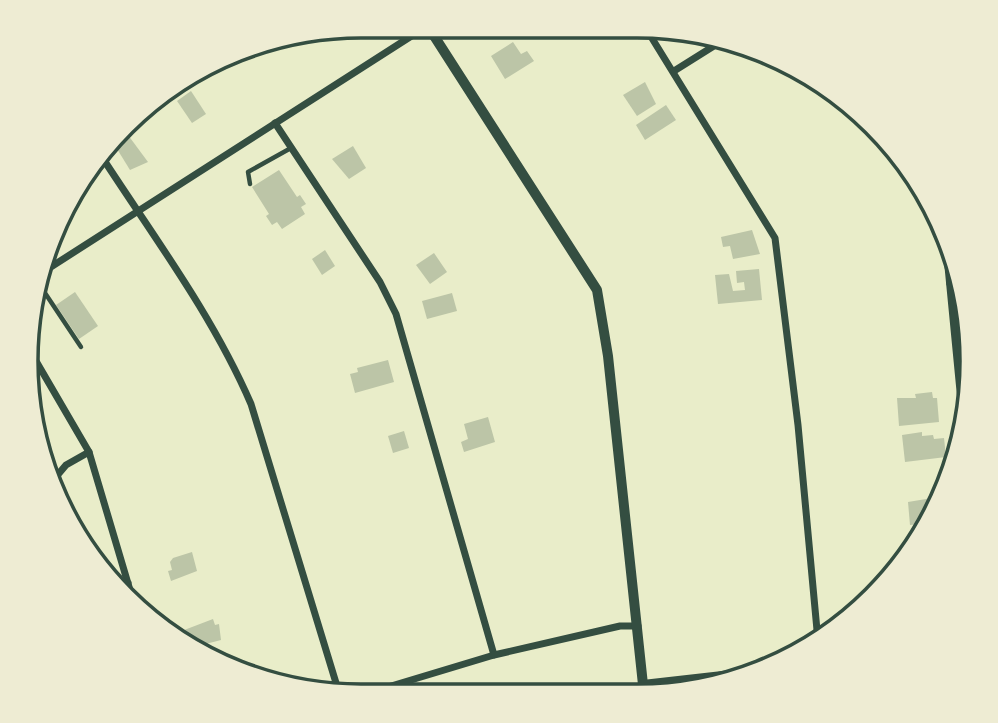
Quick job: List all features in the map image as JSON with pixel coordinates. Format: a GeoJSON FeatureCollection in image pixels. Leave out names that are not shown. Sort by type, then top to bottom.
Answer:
{"type":"FeatureCollection","features":[{"type":"Feature","properties":{"kind":"street"},"geometry":{"type":"LineString","coordinates":[[54,265],[136,209],[408,38]]}},
{"type":"Feature","properties":{"kind":"street"},"geometry":{"type":"LineString","coordinates":[[435,38],[597,290],[606,345],[643,684]]}},
{"type":"Feature","properties":{"kind":"street"},"geometry":{"type":"LineString","coordinates":[[652,39],[775,238],[798,425],[817,629]]}},
{"type":"Feature","properties":{"kind":"street"},"geometry":{"type":"LineString","coordinates":[[674,71],[710,48]]}},
{"type":"Feature","properties":{"kind":"street"},"geometry":{"type":"LineString","coordinates":[[275,123],[380,282],[396,314],[495,655]]}},
{"type":"Feature","properties":{"kind":"street"},"geometry":{"type":"LineString","coordinates":[[106,164],[181,274],[233,361],[251,404],[336,684]]}},
{"type":"Feature","properties":{"kind":"street"},"geometry":{"type":"LineString","coordinates":[[950,287],[959,381]]}},
{"type":"Feature","properties":{"kind":"street"},"geometry":{"type":"LineString","coordinates":[[38,365],[89,452],[128,583]]}},
{"type":"Feature","properties":{"kind":"street"},"geometry":{"type":"LineString","coordinates":[[59,473],[66,465],[89,452]]}},
{"type":"Feature","properties":{"kind":"street"},"geometry":{"type":"LineString","coordinates":[[398,684],[495,655],[620,626],[638,626]]}},
{"type":"Feature","properties":{"kind":"lane"},"geometry":{"type":"LineString","coordinates":[[250,184],[248,172],[291,148]]}},
{"type":"Feature","properties":{"kind":"lane"},"geometry":{"type":"LineString","coordinates":[[46,294],[81,347]]}},
{"type":"Feature","properties":{"kind":"building"},"geometry":{"type":"Polygon","coordinates":[[[513,42],[521,54],[527,51],[534,61],[505,79],[491,56],[513,42]]]}},
{"type":"Feature","properties":{"kind":"building"},"geometry":{"type":"Polygon","coordinates":[[[645,82],[656,104],[637,116],[623,95],[645,82]]]}},
{"type":"Feature","properties":{"kind":"building"},"geometry":{"type":"Polygon","coordinates":[[[191,91],[206,114],[192,123],[177,101],[191,91]]]}},
{"type":"Feature","properties":{"kind":"building"},"geometry":{"type":"Polygon","coordinates":[[[666,105],[676,120],[645,140],[636,125],[666,105]]]}},
{"type":"Feature","properties":{"kind":"building"},"geometry":{"type":"Polygon","coordinates":[[[129,137],[148,162],[130,170],[118,150],[129,137]]]}},
{"type":"Feature","properties":{"kind":"building"},"geometry":{"type":"Polygon","coordinates":[[[353,146],[366,168],[349,179],[332,159],[353,146]]]}},
{"type":"Feature","properties":{"kind":"building"},"geometry":{"type":"Polygon","coordinates":[[[279,170],[297,197],[300,195],[306,204],[301,207],[305,214],[282,229],[277,222],[272,225],[266,216],[269,214],[252,187],[279,170]]]}},
{"type":"Feature","properties":{"kind":"building"},"geometry":{"type":"Polygon","coordinates":[[[752,230],[760,254],[733,259],[730,246],[723,247],[721,237],[752,230]]]}},
{"type":"Feature","properties":{"kind":"building"},"geometry":{"type":"Polygon","coordinates":[[[325,250],[335,266],[322,275],[312,259],[325,250]]]}},
{"type":"Feature","properties":{"kind":"building"},"geometry":{"type":"Polygon","coordinates":[[[434,253],[447,272],[430,284],[416,265],[434,253]]]}},
{"type":"Feature","properties":{"kind":"building"},"geometry":{"type":"Polygon","coordinates":[[[759,269],[762,300],[718,304],[715,275],[729,274],[733,291],[745,290],[744,282],[737,283],[736,271],[759,269]]]}},
{"type":"Feature","properties":{"kind":"building"},"geometry":{"type":"Polygon","coordinates":[[[75,292],[98,326],[79,339],[56,305],[75,292]]]}},
{"type":"Feature","properties":{"kind":"building"},"geometry":{"type":"Polygon","coordinates":[[[452,293],[457,311],[427,319],[422,301],[452,293]]]}},
{"type":"Feature","properties":{"kind":"building"},"geometry":{"type":"Polygon","coordinates":[[[388,360],[394,382],[355,393],[350,374],[358,372],[357,368],[388,360]]]}},
{"type":"Feature","properties":{"kind":"building"},"geometry":{"type":"Polygon","coordinates":[[[932,392],[933,398],[937,398],[939,422],[899,426],[897,398],[916,398],[915,394],[932,392]]]}},
{"type":"Feature","properties":{"kind":"building"},"geometry":{"type":"Polygon","coordinates":[[[488,417],[495,442],[464,452],[461,442],[468,439],[464,424],[488,417]]]}},
{"type":"Feature","properties":{"kind":"building"},"geometry":{"type":"Polygon","coordinates":[[[404,431],[409,448],[393,453],[388,436],[404,431]]]}},
{"type":"Feature","properties":{"kind":"building"},"geometry":{"type":"Polygon","coordinates":[[[922,432],[922,436],[944,438],[944,457],[905,462],[902,435],[922,432]]]}},
{"type":"Feature","properties":{"kind":"building"},"geometry":{"type":"Polygon","coordinates":[[[929,499],[915,524],[910,525],[908,502],[929,499]]]}},
{"type":"Feature","properties":{"kind":"building"},"geometry":{"type":"Polygon","coordinates":[[[192,552],[197,571],[171,581],[168,571],[172,570],[170,562],[173,558],[192,552]]]}},
{"type":"Feature","properties":{"kind":"building"},"geometry":{"type":"Polygon","coordinates":[[[213,619],[215,625],[219,624],[221,640],[206,644],[183,631],[213,619]]]}}]}
